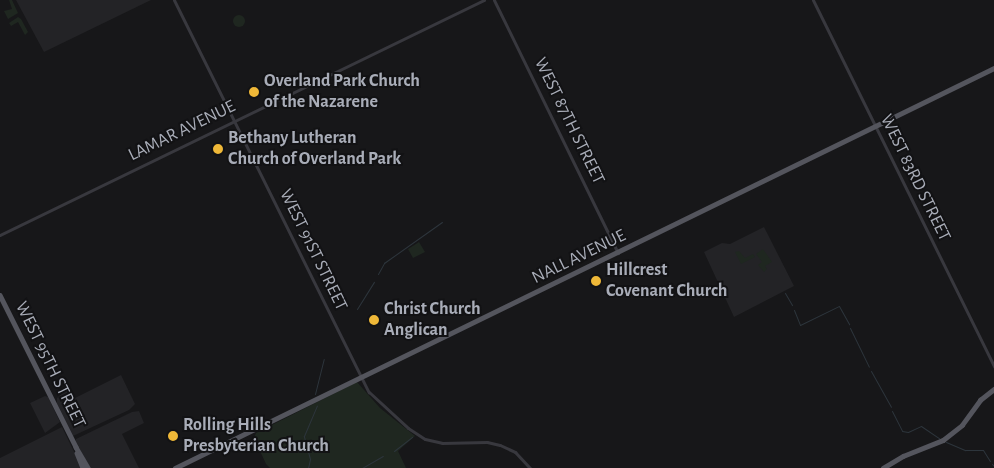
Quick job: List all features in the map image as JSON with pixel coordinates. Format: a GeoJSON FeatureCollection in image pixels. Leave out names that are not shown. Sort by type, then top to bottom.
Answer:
{"type":"FeatureCollection","features":[{"type":"Feature","properties":{"kind":"main road","name":"NALL AVENUE"},"geometry":{"type":"LineString","coordinates":[[175,468],[618,254],[994,68]]}},
{"type":"Feature","properties":{"kind":"main road","name":"WEST 95TH STREET"},"geometry":{"type":"LineString","coordinates":[[0,294],[88,468]]}},
{"type":"Feature","properties":{"kind":"main road"},"geometry":{"type":"LineString","coordinates":[[883,468],[903,456],[943,440],[962,425],[980,400],[994,389]]}},
{"type":"Feature","properties":{"kind":"main road","name":"WEST 95TH STREET"},"geometry":{"type":"LineString","coordinates":[[76,447],[83,468]]}},
{"type":"Feature","properties":{"kind":"street","name":"WEST 91ST STREET"},"geometry":{"type":"LineString","coordinates":[[174,0],[360,378],[377,401],[420,436],[442,443],[487,442],[500,445],[515,452],[530,468]]}},
{"type":"Feature","properties":{"kind":"street","name":"LAMAR AVENUE"},"geometry":{"type":"LineString","coordinates":[[0,235],[484,0]]}},
{"type":"Feature","properties":{"kind":"street","name":"WEST 87TH STREET"},"geometry":{"type":"LineString","coordinates":[[494,0],[618,254]]}},
{"type":"Feature","properties":{"kind":"street","name":"WEST 83RD STREET"},"geometry":{"type":"LineString","coordinates":[[813,0],[994,367]]}},
{"type":"Feature","properties":{"kind":"shaded area"},"geometry":{"type":"Polygon","coordinates":[[[9,0],[12,0],[18,13],[8,19],[4,11],[12,9],[9,0]]]}},
{"type":"Feature","properties":{"kind":"shaded area"},"geometry":{"type":"Polygon","coordinates":[[[16,0],[151,0],[44,52],[16,0]]]}},
{"type":"Feature","properties":{"kind":"shaded area"},"geometry":{"type":"Polygon","coordinates":[[[241,15],[244,16],[244,26],[237,27],[234,26],[233,19],[234,16],[241,15]]]}},
{"type":"Feature","properties":{"kind":"shaded area"},"geometry":{"type":"Polygon","coordinates":[[[18,17],[28,32],[25,35],[18,22],[11,26],[9,23],[18,17]]]}},
{"type":"Feature","properties":{"kind":"shaded area"},"geometry":{"type":"Polygon","coordinates":[[[764,227],[794,286],[734,317],[704,252],[722,243],[730,244],[764,227]]]}},
{"type":"Feature","properties":{"kind":"shaded area"},"geometry":{"type":"Polygon","coordinates":[[[419,242],[425,252],[413,258],[408,249],[419,242]]]}},
{"type":"Feature","properties":{"kind":"shaded area"},"geometry":{"type":"Polygon","coordinates":[[[763,249],[772,262],[765,266],[767,269],[764,272],[758,265],[762,262],[756,254],[763,249]]]}},
{"type":"Feature","properties":{"kind":"shaded area"},"geometry":{"type":"Polygon","coordinates":[[[739,251],[745,258],[753,254],[755,257],[741,264],[735,252],[739,251]]]}},
{"type":"Feature","properties":{"kind":"shaded area"},"geometry":{"type":"Polygon","coordinates":[[[121,375],[135,404],[129,410],[73,436],[57,404],[57,398],[69,387],[75,398],[121,375]]]}},
{"type":"Feature","properties":{"kind":"shaded area"},"geometry":{"type":"Polygon","coordinates":[[[357,382],[380,408],[415,436],[398,451],[406,468],[270,468],[266,464],[254,438],[256,433],[357,382]]]}},
{"type":"Feature","properties":{"kind":"shaded area"},"geometry":{"type":"Polygon","coordinates":[[[45,396],[48,397],[60,422],[45,433],[30,403],[45,396]]]}},
{"type":"Feature","properties":{"kind":"shaded area"},"geometry":{"type":"Polygon","coordinates":[[[139,411],[144,423],[122,434],[139,468],[90,468],[76,439],[132,412],[139,411]]]}},
{"type":"Feature","properties":{"kind":"shaded area"},"geometry":{"type":"Polygon","coordinates":[[[62,427],[82,468],[0,468],[0,458],[62,427]]]}},
{"type":"Feature","properties":{"kind":"waterway"},"geometry":{"type":"LineString","coordinates":[[378,274],[384,263],[442,222]]}},
{"type":"Feature","properties":{"kind":"waterway"},"geometry":{"type":"LineString","coordinates":[[357,309],[374,282]]}},
{"type":"Feature","properties":{"kind":"waterway"},"geometry":{"type":"LineString","coordinates":[[785,293],[792,305]]}},
{"type":"Feature","properties":{"kind":"waterway"},"geometry":{"type":"LineString","coordinates":[[794,310],[800,325],[839,306],[849,324]]}},
{"type":"Feature","properties":{"kind":"waterway"},"geometry":{"type":"LineString","coordinates":[[850,328],[869,367]]}},
{"type":"Feature","properties":{"kind":"waterway"},"geometry":{"type":"LineString","coordinates":[[315,394],[324,359]]}},
{"type":"Feature","properties":{"kind":"waterway"},"geometry":{"type":"LineString","coordinates":[[871,371],[891,407]]}},
{"type":"Feature","properties":{"kind":"waterway"},"geometry":{"type":"LineString","coordinates":[[308,468],[310,459],[304,436],[317,406]]}},
{"type":"Feature","properties":{"kind":"waterway"},"geometry":{"type":"LineString","coordinates":[[892,411],[902,431],[908,432],[921,426],[939,438]]}},
{"type":"Feature","properties":{"kind":"waterway"},"geometry":{"type":"LineString","coordinates":[[394,451],[412,437]]}},
{"type":"Feature","properties":{"kind":"waterway"},"geometry":{"type":"LineString","coordinates":[[946,442],[965,450],[983,450],[990,461]]}},
{"type":"Feature","properties":{"kind":"waterway"},"geometry":{"type":"LineString","coordinates":[[362,468],[383,456]]}},
{"type":"Feature","properties":{"kind":"place","name":"Overland Park Church of the Nazarene"},"geometry":{"type":"Point","coordinates":[254,92]}},
{"type":"Feature","properties":{"kind":"place","name":"Bethany Lutheran Church of Overland Park"},"geometry":{"type":"Point","coordinates":[218,149]}},
{"type":"Feature","properties":{"kind":"place","name":"Hillcrest Covenant Church"},"geometry":{"type":"Point","coordinates":[596,281]}},
{"type":"Feature","properties":{"kind":"place","name":"Christ Church Anglican"},"geometry":{"type":"Point","coordinates":[374,320]}},
{"type":"Feature","properties":{"kind":"place","name":"Rolling Hills Presbyterian Church"},"geometry":{"type":"Point","coordinates":[173,436]}}]}
